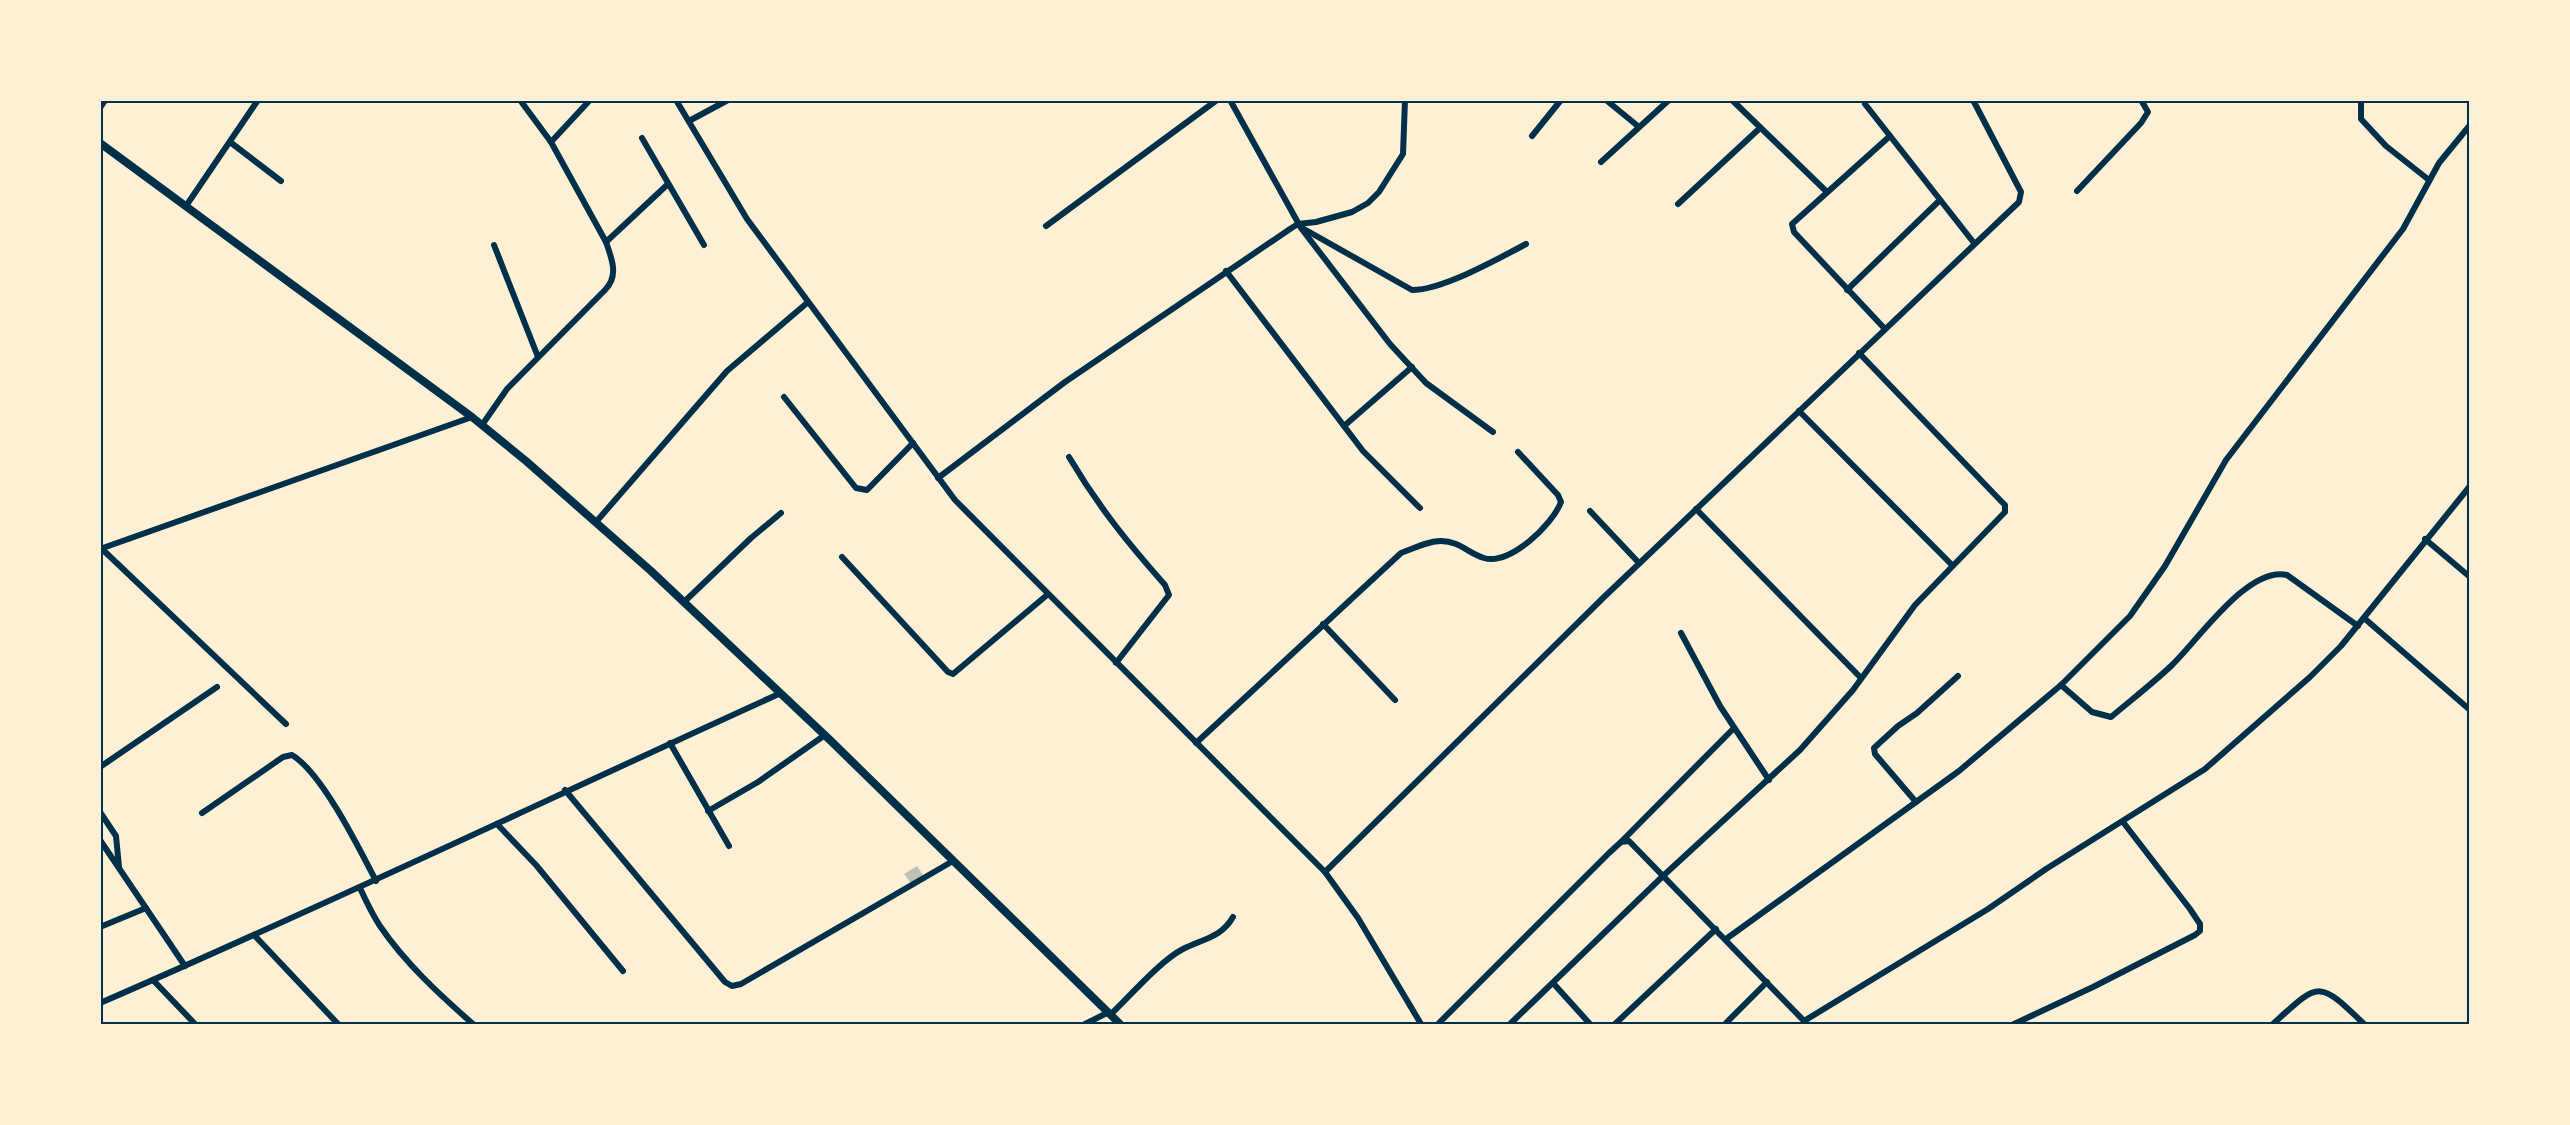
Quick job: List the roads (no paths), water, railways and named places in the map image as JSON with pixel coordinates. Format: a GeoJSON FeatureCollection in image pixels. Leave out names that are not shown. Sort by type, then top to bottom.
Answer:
{"type":"FeatureCollection","features":[{"type":"Feature","properties":{"kind":"main road"},"geometry":{"type":"LineString","coordinates":[[100,106],[104,100]]}},
{"type":"Feature","properties":{"kind":"main road"},"geometry":{"type":"LineString","coordinates":[[100,143],[472,417],[596,522],[825,735],[1120,1024]]}},
{"type":"Feature","properties":{"kind":"street"},"geometry":{"type":"LineString","coordinates":[[186,206],[258,100]]}},
{"type":"Feature","properties":{"kind":"street"},"geometry":{"type":"LineString","coordinates":[[482,425],[507,389],[612,282],[613,264],[606,243],[551,142],[520,100]]}},
{"type":"Feature","properties":{"kind":"street"},"geometry":{"type":"LineString","coordinates":[[551,142],[590,100]]}},
{"type":"Feature","properties":{"kind":"street"},"geometry":{"type":"LineString","coordinates":[[676,100],[747,219],[955,500],[1325,872],[1358,918],[1421,1024]]}},
{"type":"Feature","properties":{"kind":"street"},"geometry":{"type":"LineString","coordinates":[[688,121],[728,100]]}},
{"type":"Feature","properties":{"kind":"street"},"geometry":{"type":"LineString","coordinates":[[1046,226],[1217,100]]}},
{"type":"Feature","properties":{"kind":"street"},"geometry":{"type":"LineString","coordinates":[[1230,100],[1299,226],[1390,344],[1448,401],[1493,432]]}},
{"type":"Feature","properties":{"kind":"street"},"geometry":{"type":"LineString","coordinates":[[938,478],[1065,382],[1226,271],[1299,226],[1352,212],[1368,203],[1379,192],[1403,154],[1404,100]]}},
{"type":"Feature","properties":{"kind":"street"},"geometry":{"type":"LineString","coordinates":[[1532,136],[1561,100]]}},
{"type":"Feature","properties":{"kind":"street"},"geometry":{"type":"LineString","coordinates":[[1606,100],[1639,127]]}},
{"type":"Feature","properties":{"kind":"street"},"geometry":{"type":"LineString","coordinates":[[1601,162],[1669,100]]}},
{"type":"Feature","properties":{"kind":"street"},"geometry":{"type":"LineString","coordinates":[[1732,100],[1827,192]]}},
{"type":"Feature","properties":{"kind":"street"},"geometry":{"type":"LineString","coordinates":[[1325,872],[1640,563],[2019,202],[2021,192],[1973,100]]}},
{"type":"Feature","properties":{"kind":"street"},"geometry":{"type":"LineString","coordinates":[[2077,191],[2148,112],[2141,100]]}},
{"type":"Feature","properties":{"kind":"street"},"geometry":{"type":"LineString","coordinates":[[2361,100],[2361,119],[2386,146],[2428,180]]}},
{"type":"Feature","properties":{"kind":"street"},"geometry":{"type":"LineString","coordinates":[[1864,104],[1974,243]]}},
{"type":"Feature","properties":{"kind":"street"},"geometry":{"type":"LineString","coordinates":[[1726,939],[1959,771],[2061,685],[2130,616],[2165,566],[2226,459],[2403,229],[2428,180],[2469,125]]}},
{"type":"Feature","properties":{"kind":"street"},"geometry":{"type":"LineString","coordinates":[[1678,204],[1760,128]]}},
{"type":"Feature","properties":{"kind":"street"},"geometry":{"type":"LineString","coordinates":[[1885,328],[1794,232],[1792,224],[1890,136]]}},
{"type":"Feature","properties":{"kind":"street"},"geometry":{"type":"LineString","coordinates":[[642,138],[704,245]]}},
{"type":"Feature","properties":{"kind":"street"},"geometry":{"type":"LineString","coordinates":[[230,142],[281,181]]}},
{"type":"Feature","properties":{"kind":"street"},"geometry":{"type":"LineString","coordinates":[[606,243],[668,184]]}},
{"type":"Feature","properties":{"kind":"street"},"geometry":{"type":"LineString","coordinates":[[1847,290],[1940,200]]}},
{"type":"Feature","properties":{"kind":"street"},"geometry":{"type":"LineString","coordinates":[[1299,226],[1412,290],[1424,290],[1526,244]]}},
{"type":"Feature","properties":{"kind":"street"},"geometry":{"type":"LineString","coordinates":[[494,245],[538,357]]}},
{"type":"Feature","properties":{"kind":"street"},"geometry":{"type":"LineString","coordinates":[[1226,271],[1363,451],[1420,508]]}},
{"type":"Feature","properties":{"kind":"street"},"geometry":{"type":"LineString","coordinates":[[596,522],[727,371],[807,303]]}},
{"type":"Feature","properties":{"kind":"street"},"geometry":{"type":"LineString","coordinates":[[1510,1024],[1663,876],[1800,750],[1861,678],[1914,605],[2005,512],[2005,505],[1859,353]]}},
{"type":"Feature","properties":{"kind":"street"},"geometry":{"type":"LineString","coordinates":[[1344,426],[1412,367]]}},
{"type":"Feature","properties":{"kind":"street"},"geometry":{"type":"LineString","coordinates":[[784,397],[856,488],[867,490],[912,443]]}},
{"type":"Feature","properties":{"kind":"street"},"geometry":{"type":"LineString","coordinates":[[1799,411],[1952,565]]}},
{"type":"Feature","properties":{"kind":"street"},"geometry":{"type":"LineString","coordinates":[[286,724],[101,549],[472,417]]}},
{"type":"Feature","properties":{"kind":"street"},"geometry":{"type":"LineString","coordinates":[[1196,743],[1401,553],[1439,541],[1453,542],[1484,558],[1499,558],[1525,546],[1552,519],[1561,502],[1558,495],[1518,452]]}},
{"type":"Feature","properties":{"kind":"street"},"geometry":{"type":"LineString","coordinates":[[1069,457],[1092,495],[1119,532],[1165,585],[1169,595],[1116,663]]}},
{"type":"Feature","properties":{"kind":"street"},"geometry":{"type":"LineString","coordinates":[[1621,842],[1629,841],[1805,1023],[1988,909],[2046,869],[2205,769],[2235,745],[2341,646],[2425,538],[2469,486]]}},
{"type":"Feature","properties":{"kind":"street"},"geometry":{"type":"LineString","coordinates":[[1696,509],[1861,678]]}},
{"type":"Feature","properties":{"kind":"street"},"geometry":{"type":"LineString","coordinates":[[1590,512],[1640,563]]}},
{"type":"Feature","properties":{"kind":"street"},"geometry":{"type":"LineString","coordinates":[[684,602],[751,537],[781,513]]}},
{"type":"Feature","properties":{"kind":"street"},"geometry":{"type":"LineString","coordinates":[[2425,538],[2469,578]]}},
{"type":"Feature","properties":{"kind":"street"},"geometry":{"type":"LineString","coordinates":[[842,557],[948,672],[953,674],[1047,595]]}},
{"type":"Feature","properties":{"kind":"street"},"geometry":{"type":"LineString","coordinates":[[2061,685],[2092,712],[2111,717],[2172,666],[2231,600],[2255,583],[2279,573],[2287,575],[2358,626]]}},
{"type":"Feature","properties":{"kind":"street"},"geometry":{"type":"LineString","coordinates":[[2364,618],[2469,710]]}},
{"type":"Feature","properties":{"kind":"street"},"geometry":{"type":"LineString","coordinates":[[1323,624],[1395,700]]}},
{"type":"Feature","properties":{"kind":"street"},"geometry":{"type":"LineString","coordinates":[[1681,633],[1734,728],[1768,780]]}},
{"type":"Feature","properties":{"kind":"street"},"geometry":{"type":"LineString","coordinates":[[1916,802],[1875,754],[1874,748],[1958,676]]}},
{"type":"Feature","properties":{"kind":"street"},"geometry":{"type":"LineString","coordinates":[[100,767],[217,687]]}},
{"type":"Feature","properties":{"kind":"street"},"geometry":{"type":"LineString","coordinates":[[100,1003],[376,881],[565,790],[781,693]]}},
{"type":"Feature","properties":{"kind":"street"},"geometry":{"type":"LineString","coordinates":[[1438,1024],[1734,728]]}},
{"type":"Feature","properties":{"kind":"street"},"geometry":{"type":"LineString","coordinates":[[708,811],[758,782],[825,735]]}},
{"type":"Feature","properties":{"kind":"street"},"geometry":{"type":"LineString","coordinates":[[670,743],[729,846]]}},
{"type":"Feature","properties":{"kind":"street"},"geometry":{"type":"LineString","coordinates":[[202,813],[283,757],[292,754],[309,770],[334,806],[376,881]]}},
{"type":"Feature","properties":{"kind":"street"},"geometry":{"type":"LineString","coordinates":[[565,790],[725,982],[732,986],[741,984],[953,861]]}},
{"type":"Feature","properties":{"kind":"street"},"geometry":{"type":"LineString","coordinates":[[100,813],[116,836],[119,868]]}},
{"type":"Feature","properties":{"kind":"street"},"geometry":{"type":"LineString","coordinates":[[2014,1024],[2093,987],[2199,931],[2200,924],[2190,909],[2123,822]]}},
{"type":"Feature","properties":{"kind":"street"},"geometry":{"type":"LineString","coordinates":[[497,824],[536,865],[623,971]]}},
{"type":"Feature","properties":{"kind":"street"},"geometry":{"type":"LineString","coordinates":[[100,840],[185,966]]}},
{"type":"Feature","properties":{"kind":"street"},"geometry":{"type":"LineString","coordinates":[[360,888],[379,925],[396,948],[416,971],[473,1024]]}},
{"type":"Feature","properties":{"kind":"street"},"geometry":{"type":"LineString","coordinates":[[100,927],[146,908]]}},
{"type":"Feature","properties":{"kind":"street"},"geometry":{"type":"LineString","coordinates":[[1085,1024],[1109,1014],[1170,958],[1184,948],[1210,939],[1226,927],[1233,917]]}},
{"type":"Feature","properties":{"kind":"street"},"geometry":{"type":"LineString","coordinates":[[1615,1024],[1716,929]]}},
{"type":"Feature","properties":{"kind":"street"},"geometry":{"type":"LineString","coordinates":[[255,936],[338,1024]]}},
{"type":"Feature","properties":{"kind":"street"},"geometry":{"type":"LineString","coordinates":[[153,980],[195,1024]]}},
{"type":"Feature","properties":{"kind":"street"},"geometry":{"type":"LineString","coordinates":[[1725,1024],[1767,982]]}},
{"type":"Feature","properties":{"kind":"street"},"geometry":{"type":"LineString","coordinates":[[1553,983],[1590,1024]]}},
{"type":"Feature","properties":{"kind":"street"},"geometry":{"type":"LineString","coordinates":[[2273,1024],[2307,994],[2318,991],[2338,999],[2364,1024]]}}]}
